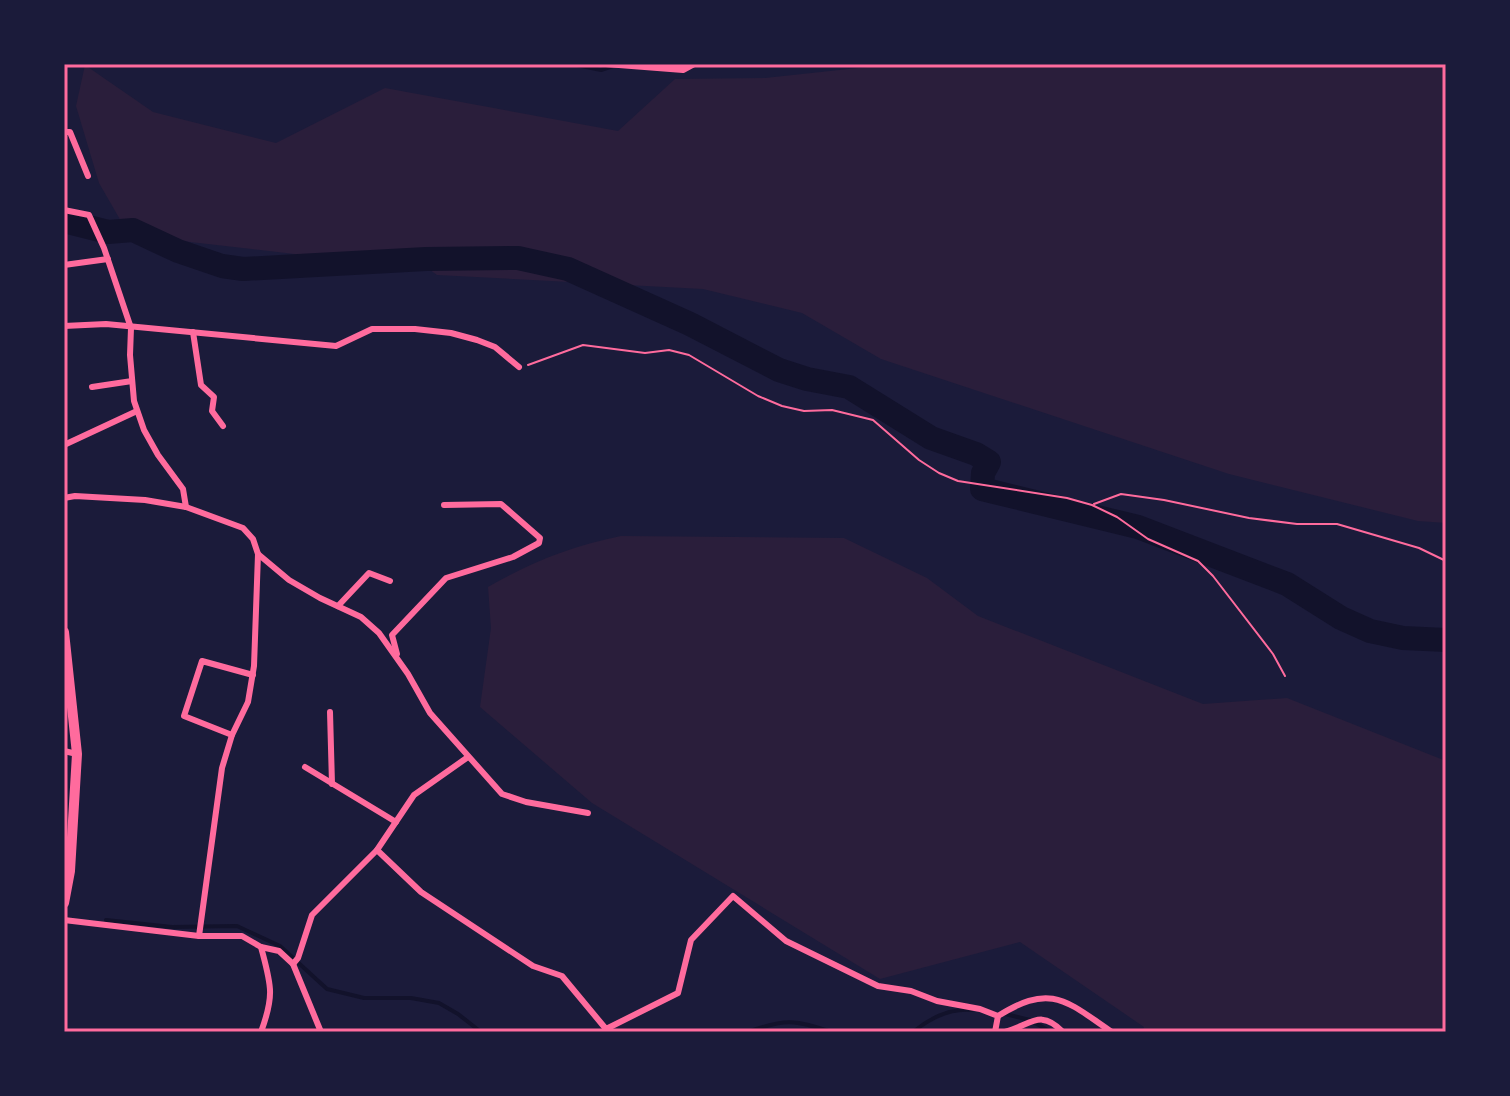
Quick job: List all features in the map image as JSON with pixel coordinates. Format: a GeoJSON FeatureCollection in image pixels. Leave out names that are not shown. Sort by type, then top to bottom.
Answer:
{"type":"FeatureCollection","features":[{"type":"Feature","properties":{"kind":"main road"},"geometry":{"type":"LineString","coordinates":[[64,632],[77,754],[70,871],[64,903]]}},
{"type":"Feature","properties":{"kind":"street"},"geometry":{"type":"LineString","coordinates":[[606,64],[683,70],[694,64]]}},
{"type":"Feature","properties":{"kind":"street"},"geometry":{"type":"LineString","coordinates":[[64,132],[70,132],[88,176]]}},
{"type":"Feature","properties":{"kind":"street"},"geometry":{"type":"LineString","coordinates":[[64,210],[89,215],[108,259],[131,328],[132,381],[137,411],[158,455],[183,489],[186,507]]}},
{"type":"Feature","properties":{"kind":"street"},"geometry":{"type":"LineString","coordinates":[[64,265],[108,259]]}},
{"type":"Feature","properties":{"kind":"street"},"geometry":{"type":"LineString","coordinates":[[64,326],[106,324],[336,346],[372,329],[451,333],[495,347],[519,367]]}},
{"type":"Feature","properties":{"kind":"street"},"geometry":{"type":"LineString","coordinates":[[193,332],[201,385],[214,397],[212,411],[223,426]]}},
{"type":"Feature","properties":{"kind":"street"},"geometry":{"type":"LineString","coordinates":[[92,387],[132,381]]}},
{"type":"Feature","properties":{"kind":"street"},"geometry":{"type":"LineString","coordinates":[[64,445],[137,411]]}},
{"type":"Feature","properties":{"kind":"street"},"geometry":{"type":"LineString","coordinates":[[64,498],[131,499],[186,507],[243,528],[253,539],[258,554],[253,675],[248,702],[232,735],[222,768],[199,936]]}},
{"type":"Feature","properties":{"kind":"street"},"geometry":{"type":"LineString","coordinates":[[399,661],[392,635],[446,578],[513,557],[539,543],[540,538],[501,504],[444,505]]}},
{"type":"Feature","properties":{"kind":"street"},"geometry":{"type":"LineString","coordinates":[[258,554],[289,580],[361,617],[379,633],[430,713],[502,794],[526,802],[588,813]]}},
{"type":"Feature","properties":{"kind":"street"},"geometry":{"type":"LineString","coordinates":[[338,606],[369,573],[390,581]]}},
{"type":"Feature","properties":{"kind":"street"},"geometry":{"type":"LineString","coordinates":[[232,735],[184,716],[202,661],[253,675]]}},
{"type":"Feature","properties":{"kind":"street"},"geometry":{"type":"LineString","coordinates":[[330,712],[332,784]]}},
{"type":"Feature","properties":{"kind":"street"},"geometry":{"type":"LineString","coordinates":[[64,751],[77,754]]}},
{"type":"Feature","properties":{"kind":"street"},"geometry":{"type":"LineString","coordinates":[[293,964],[298,958],[312,915],[377,850],[414,795],[468,757]]}},
{"type":"Feature","properties":{"kind":"street"},"geometry":{"type":"LineString","coordinates":[[305,767],[396,822]]}},
{"type":"Feature","properties":{"kind":"street"},"geometry":{"type":"LineString","coordinates":[[377,850],[421,892],[533,966],[562,976],[606,1029],[678,993],[691,940],[733,896],[786,941],[878,986],[911,991],[937,1001],[980,1009],[998,1016]]}},
{"type":"Feature","properties":{"kind":"street"},"geometry":{"type":"LineString","coordinates":[[64,920],[199,936],[242,936],[261,947],[279,951],[293,964],[321,1032]]}},
{"type":"Feature","properties":{"kind":"street"},"geometry":{"type":"LineString","coordinates":[[261,947],[272,989],[270,1008],[261,1032]]}},
{"type":"Feature","properties":{"kind":"street"},"geometry":{"type":"LineString","coordinates":[[995,1032],[998,1016],[1017,1004],[1042,996],[1075,1007],[1112,1032]]}},
{"type":"Feature","properties":{"kind":"street"},"geometry":{"type":"LineString","coordinates":[[1005,1032],[1039,1018],[1052,1020],[1063,1032]]}},
{"type":"Feature","properties":{"kind":"path"},"geometry":{"type":"LineString","coordinates":[[519,367],[583,345],[645,353],[669,350],[709,364],[758,396],[782,406],[804,411],[832,410],[863,415],[892,434],[919,460],[958,481],[1067,498],[1092,505],[1117,517],[1148,539],[1198,561],[1265,643],[1285,676]]}},
{"type":"Feature","properties":{"kind":"path"},"geometry":{"type":"LineString","coordinates":[[1092,505],[1121,494],[1249,518],[1297,524],[1337,524],[1419,548],[1446,561]]}},
{"type":"Feature","properties":{"kind":"shaded area"},"geometry":{"type":"Polygon","coordinates":[[[895,64],[1446,64],[1446,523],[1418,521],[1229,474],[881,359],[802,313],[703,289],[437,275],[411,256],[303,255],[129,235],[99,183],[76,106],[85,65],[153,112],[276,143],[385,88],[618,131],[675,79],[765,78],[895,64]]]}},
{"type":"Feature","properties":{"kind":"shaded area"},"geometry":{"type":"Polygon","coordinates":[[[621,536],[844,538],[927,578],[978,616],[1203,704],[1287,698],[1446,761],[1446,1032],[1142,1032],[1144,1027],[1020,942],[880,979],[592,803],[480,707],[491,628],[488,587],[552,556],[621,536]]]}},
{"type":"Feature","properties":{"kind":"waterway"},"geometry":{"type":"LineString","coordinates":[[572,64],[601,70],[616,65]]}},
{"type":"Feature","properties":{"kind":"waterway"},"geometry":{"type":"LineString","coordinates":[[64,221],[108,232],[133,230],[178,251],[222,266],[243,269],[426,259],[518,258],[568,269],[690,324],[779,370],[849,387],[931,438],[976,454],[989,462],[983,473],[982,489],[1138,527],[1287,584],[1341,618],[1370,631],[1403,638],[1446,640]]}},
{"type":"Feature","properties":{"kind":"waterway"},"geometry":{"type":"LineString","coordinates":[[106,920],[172,927],[237,926],[280,946],[327,989],[364,998],[411,998],[439,1003],[481,1032]]}},
{"type":"Feature","properties":{"kind":"waterway"},"geometry":{"type":"LineString","coordinates":[[913,1032],[941,1015],[972,1010]]}},
{"type":"Feature","properties":{"kind":"waterway"},"geometry":{"type":"LineString","coordinates":[[1005,1014],[1030,1020],[1051,1032]]}},
{"type":"Feature","properties":{"kind":"waterway"},"geometry":{"type":"LineString","coordinates":[[748,1032],[790,1022],[832,1032]]}}]}
